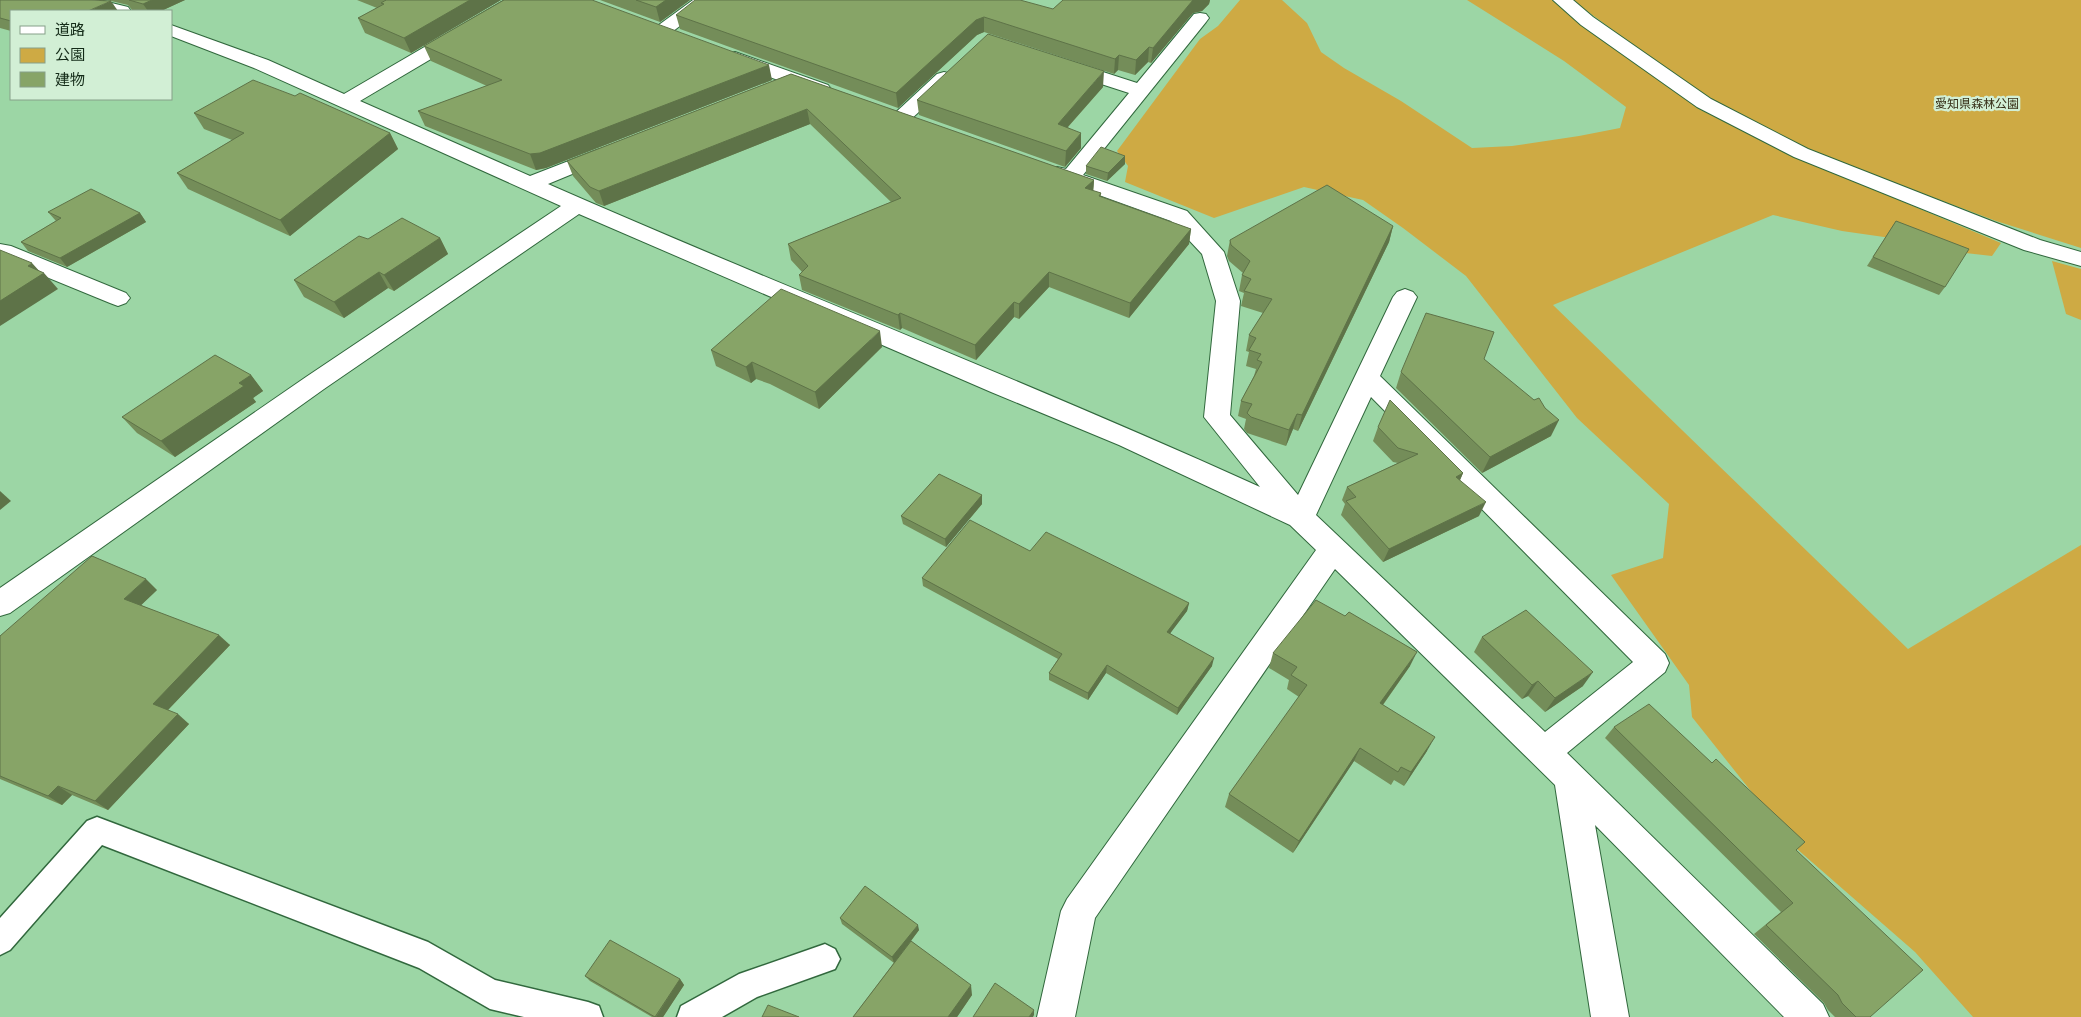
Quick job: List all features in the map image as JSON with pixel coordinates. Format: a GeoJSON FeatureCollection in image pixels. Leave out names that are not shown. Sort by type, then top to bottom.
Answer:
{"type":"FeatureCollection","features":[{"type":"Feature","properties":{"kind":"street"},"geometry":{"type":"LineString","coordinates":[[77,0],[118,10],[130,0]]}},
{"type":"Feature","properties":{"kind":"street"},"geometry":{"type":"LineString","coordinates":[[344,102],[518,0]]}},
{"type":"Feature","properties":{"kind":"street"},"geometry":{"type":"LineString","coordinates":[[689,41],[653,27],[705,0]]}},
{"type":"Feature","properties":{"kind":"street"},"geometry":{"type":"LineString","coordinates":[[1562,0],[1587,21],[1704,103],[1801,153],[2032,245],[2081,259]]}},
{"type":"Feature","properties":{"kind":"street"},"geometry":{"type":"LineString","coordinates":[[1070,178],[1200,18]]}},
{"type":"Feature","properties":{"kind":"street"},"geometry":{"type":"LineString","coordinates":[[172,30],[261,64],[577,205],[1000,386],[1128,438],[1301,518]]}},
{"type":"Feature","properties":{"kind":"street"},"geometry":{"type":"LineString","coordinates":[[715,50],[838,96]]}},
{"type":"Feature","properties":{"kind":"street"},"geometry":{"type":"LineString","coordinates":[[1049,61],[1141,91]]}},
{"type":"Feature","properties":{"kind":"street"},"geometry":{"type":"LineString","coordinates":[[901,118],[957,66]]}},
{"type":"Feature","properties":{"kind":"street"},"geometry":{"type":"LineString","coordinates":[[766,90],[794,80]]}},
{"type":"Feature","properties":{"kind":"street"},"geometry":{"type":"LineString","coordinates":[[529,184],[620,148]]}},
{"type":"Feature","properties":{"kind":"street"},"geometry":{"type":"LineString","coordinates":[[1042,168],[1179,216],[1213,252],[1228,301],[1217,417],[1301,518],[1544,752],[1810,1017]]}},
{"type":"Feature","properties":{"kind":"street"},"geometry":{"type":"LineString","coordinates":[[0,604],[315,383],[577,205]]}},
{"type":"Feature","properties":{"kind":"street"},"geometry":{"type":"LineString","coordinates":[[0,251],[118,298]]}},
{"type":"Feature","properties":{"kind":"street"},"geometry":{"type":"LineString","coordinates":[[1301,518],[1405,297]]}},
{"type":"Feature","properties":{"kind":"street"},"geometry":{"type":"LineString","coordinates":[[1367,378],[1654,663],[1544,752]]}},
{"type":"Feature","properties":{"kind":"street"},"geometry":{"type":"LineString","coordinates":[[1056,1017],[1079,911],[1334,549]]}},
{"type":"Feature","properties":{"kind":"street"},"geometry":{"type":"LineString","coordinates":[[1570,778],[1610,1017]]}},
{"type":"Feature","properties":{"kind":"lane"},"geometry":{"type":"LineString","coordinates":[[0,940],[97,830],[428,958],[490,994],[588,1017]]}},
{"type":"Feature","properties":{"kind":"lane"},"geometry":{"type":"LineString","coordinates":[[692,1017],[750,984],[825,959]]}},
{"type":"Feature","properties":{"kind":"green space"},"geometry":{"type":"Polygon","coordinates":[[[1240,0],[1282,0],[1307,23],[1321,52],[1344,68],[1401,101],[1472,148],[1512,146],[1620,128],[1626,107],[1564,61],[1467,0],[1552,0],[1699,109],[1799,158],[2001,243],[1992,256],[1930,249],[1891,238],[1842,231],[1773,215],[1553,305],[1908,649],[2081,545],[2081,1017],[1973,1017],[1915,952],[1797,849],[1692,717],[1689,685],[1611,575],[1663,558],[1669,504],[1577,418],[1466,276],[1363,200],[1304,187],[1214,218],[1125,182],[1128,166],[1117,151],[1200,39],[1218,26],[1240,0]]]}},
{"type":"Feature","properties":{"kind":"green space","name":"愛知県森林公園"},"geometry":{"type":"Polygon","coordinates":[[[1572,0],[2081,0],[2081,248],[1996,221],[1802,148],[1708,100],[1572,0]]]}},
{"type":"Feature","properties":{"kind":"green space"},"geometry":{"type":"Polygon","coordinates":[[[2052,261],[2081,269],[2081,320],[2066,314],[2052,261]]]}},
{"type":"Feature","properties":{"kind":"building"},"geometry":{"type":"Polygon","coordinates":[[[0,0],[111,1],[90,10],[10,10],[10,21],[0,18],[0,0]]]}},
{"type":"Feature","properties":{"kind":"building"},"geometry":{"type":"Polygon","coordinates":[[[129,0],[152,0],[143,4],[129,0]]]}},
{"type":"Feature","properties":{"kind":"building"},"geometry":{"type":"Polygon","coordinates":[[[386,0],[470,0],[404,38],[358,18],[384,4],[381,3],[386,0]]]}},
{"type":"Feature","properties":{"kind":"building"},"geometry":{"type":"Polygon","coordinates":[[[504,0],[592,0],[769,65],[540,153],[530,154],[418,111],[502,80],[424,46],[504,0]]]}},
{"type":"Feature","properties":{"kind":"building"},"geometry":{"type":"Polygon","coordinates":[[[636,0],[666,0],[656,7],[636,0]]]}},
{"type":"Feature","properties":{"kind":"building"},"geometry":{"type":"Polygon","coordinates":[[[695,0],[1020,0],[1053,9],[1063,0],[1193,0],[1153,48],[1149,47],[1136,60],[1119,55],[1115,59],[984,17],[976,20],[896,93],[676,15],[695,0]]]}},
{"type":"Feature","properties":{"kind":"building"},"geometry":{"type":"Polygon","coordinates":[[[988,34],[1104,71],[1058,124],[1081,133],[1066,151],[917,100],[988,34]]]}},
{"type":"Feature","properties":{"kind":"building"},"geometry":{"type":"Polygon","coordinates":[[[791,74],[1094,180],[1085,188],[1101,193],[1099,196],[1191,229],[1130,303],[1049,272],[1019,304],[1014,302],[975,345],[900,313],[898,315],[799,275],[808,266],[788,244],[901,198],[807,109],[599,191],[590,187],[567,161],[791,74]]]}},
{"type":"Feature","properties":{"kind":"building"},"geometry":{"type":"Polygon","coordinates":[[[253,80],[295,96],[300,93],[390,133],[280,220],[177,173],[244,133],[194,113],[253,80]]]}},
{"type":"Feature","properties":{"kind":"building"},"geometry":{"type":"Polygon","coordinates":[[[1101,147],[1125,156],[1108,173],[1086,166],[1101,147]]]}},
{"type":"Feature","properties":{"kind":"building"},"geometry":{"type":"Polygon","coordinates":[[[1327,185],[1393,226],[1302,415],[1297,414],[1289,430],[1251,417],[1247,413],[1252,404],[1241,401],[1262,362],[1257,360],[1261,354],[1249,350],[1256,338],[1249,335],[1272,299],[1244,291],[1251,279],[1242,275],[1250,261],[1231,245],[1230,240],[1327,185]]]}},
{"type":"Feature","properties":{"kind":"building"},"geometry":{"type":"Polygon","coordinates":[[[91,189],[140,213],[60,258],[21,242],[61,218],[48,212],[91,189]]]}},
{"type":"Feature","properties":{"kind":"building"},"geometry":{"type":"Polygon","coordinates":[[[402,218],[440,238],[384,275],[379,272],[334,302],[294,280],[359,236],[368,239],[402,218]]]}},
{"type":"Feature","properties":{"kind":"building"},"geometry":{"type":"Polygon","coordinates":[[[1896,221],[1969,249],[1945,287],[1873,257],[1896,221]]]}},
{"type":"Feature","properties":{"kind":"building"},"geometry":{"type":"Polygon","coordinates":[[[0,250],[32,263],[28,266],[44,273],[0,301],[0,250]]]}},
{"type":"Feature","properties":{"kind":"building"},"geometry":{"type":"Polygon","coordinates":[[[781,289],[880,331],[815,392],[752,362],[746,367],[711,350],[781,289]]]}},
{"type":"Feature","properties":{"kind":"building"},"geometry":{"type":"Polygon","coordinates":[[[1426,313],[1494,332],[1484,359],[1534,400],[1539,398],[1545,408],[1559,420],[1490,457],[1401,372],[1426,313]]]}},
{"type":"Feature","properties":{"kind":"building"},"geometry":{"type":"Polygon","coordinates":[[[215,355],[251,375],[239,383],[244,386],[161,441],[122,417],[215,355]]]}},
{"type":"Feature","properties":{"kind":"building"},"geometry":{"type":"Polygon","coordinates":[[[1390,400],[1463,473],[1456,477],[1486,502],[1389,549],[1346,501],[1356,497],[1347,487],[1418,454],[1398,448],[1378,427],[1390,400]]]}},
{"type":"Feature","properties":{"kind":"building"},"geometry":{"type":"Polygon","coordinates":[[[939,474],[982,495],[945,539],[901,516],[939,474]]]}},
{"type":"Feature","properties":{"kind":"building"},"geometry":{"type":"Polygon","coordinates":[[[970,520],[1030,551],[1046,532],[1189,603],[1167,632],[1214,658],[1178,708],[1107,665],[1088,693],[1049,673],[1062,654],[922,578],[970,520]]]}},
{"type":"Feature","properties":{"kind":"building"},"geometry":{"type":"Polygon","coordinates":[[[92,556],[146,579],[124,599],[219,635],[153,704],[178,714],[95,801],[58,786],[48,796],[0,776],[0,636],[92,556]]]}},
{"type":"Feature","properties":{"kind":"building"},"geometry":{"type":"Polygon","coordinates":[[[1316,600],[1345,616],[1349,612],[1417,652],[1380,703],[1435,737],[1411,772],[1401,767],[1398,772],[1360,748],[1299,841],[1229,794],[1307,685],[1291,675],[1297,667],[1273,653],[1316,600]]]}},
{"type":"Feature","properties":{"kind":"building"},"geometry":{"type":"Polygon","coordinates":[[[1526,610],[1593,672],[1555,698],[1538,681],[1532,685],[1482,637],[1526,610]]]}},
{"type":"Feature","properties":{"kind":"building"},"geometry":{"type":"Polygon","coordinates":[[[1649,704],[1712,763],[1716,759],[1805,842],[1796,850],[1923,970],[1870,1017],[1856,1017],[1842,1003],[1838,995],[1766,925],[1793,903],[1614,727],[1649,704]]]}},
{"type":"Feature","properties":{"kind":"building"},"geometry":{"type":"Polygon","coordinates":[[[865,886],[918,925],[892,957],[840,918],[865,886]]]}},
{"type":"Feature","properties":{"kind":"building"},"geometry":{"type":"Polygon","coordinates":[[[610,940],[680,979],[655,1017],[585,976],[610,940]]]}},
{"type":"Feature","properties":{"kind":"building"},"geometry":{"type":"Polygon","coordinates":[[[911,941],[971,985],[948,1017],[853,1017],[911,941]]]}},
{"type":"Feature","properties":{"kind":"building"},"geometry":{"type":"Polygon","coordinates":[[[995,983],[1034,1010],[1029,1017],[973,1017],[995,983]]]}},
{"type":"Feature","properties":{"kind":"building"},"geometry":{"type":"Polygon","coordinates":[[[768,1005],[799,1017],[762,1017],[768,1005]]]}}]}
